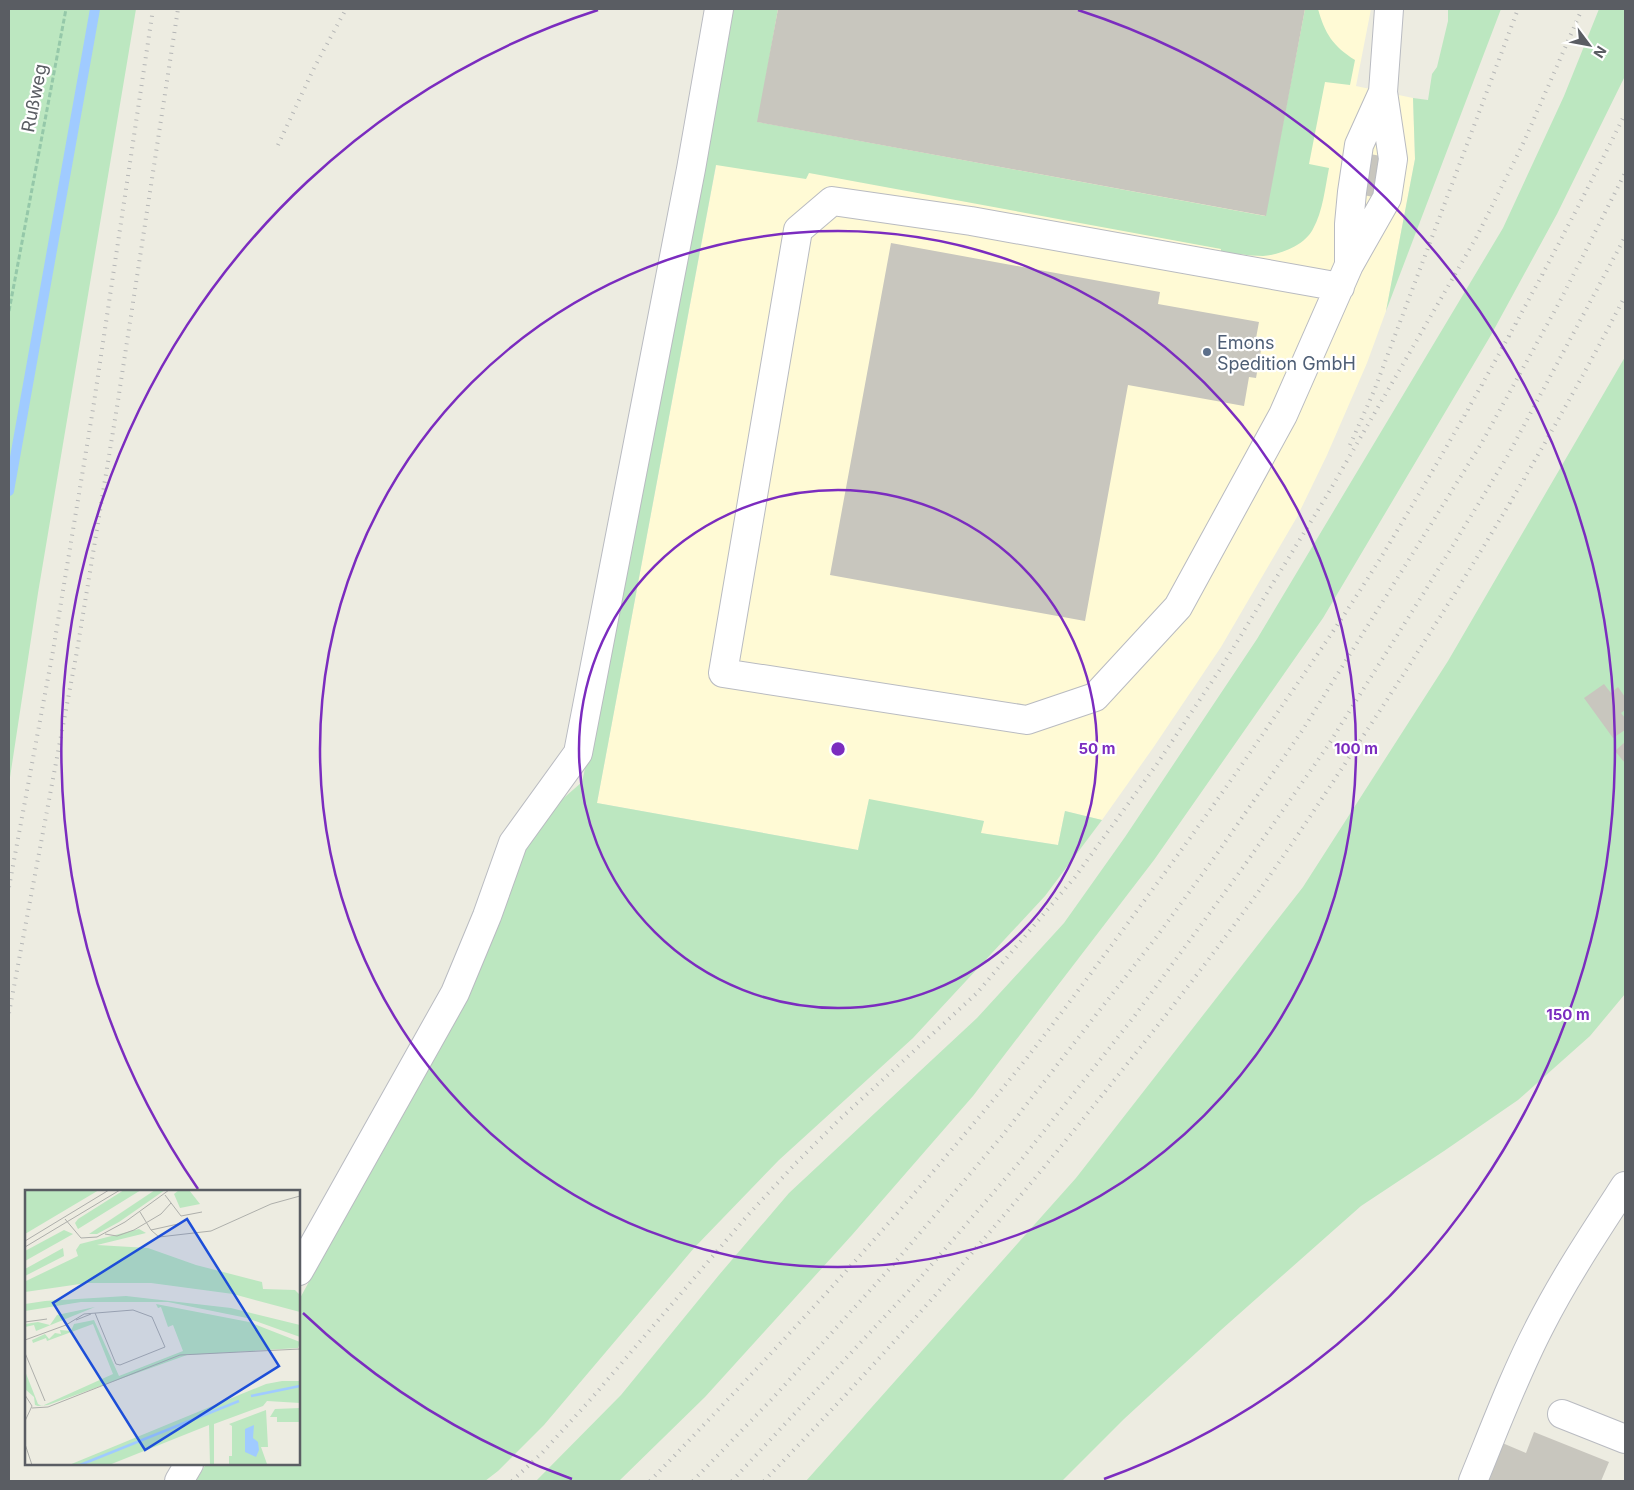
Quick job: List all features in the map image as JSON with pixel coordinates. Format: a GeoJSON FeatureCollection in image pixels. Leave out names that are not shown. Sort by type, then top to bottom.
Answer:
{"type":"FeatureCollection","features":[{"type":"Feature","properties":{"kind":"lane"},"geometry":{"type":"LineString","coordinates":[[300,1269],[455,993],[513,843],[578,753],[692,169],[719,9]]}},
{"type":"Feature","properties":{"kind":"lane"},"geometry":{"type":"LineString","coordinates":[[1345,276],[832,201],[798,230],[722,674],[1027,720],[1095,697],[1178,607],[1284,415],[1345,276],[1387,198],[1393,159],[1383,92],[1389,9]]}},
{"type":"Feature","properties":{"kind":"lane"},"geometry":{"type":"LineString","coordinates":[[1345,276],[1352,192],[1359,145],[1383,92]]}},
{"type":"Feature","properties":{"kind":"lane"},"geometry":{"type":"LineString","coordinates":[[1473,1481],[1539,1328],[1573,1265],[1625,1186]]}},
{"type":"Feature","properties":{"kind":"lane"},"geometry":{"type":"LineString","coordinates":[[1562,1414],[1625,1439]]}},
{"type":"Feature","properties":{"kind":"lane"},"geometry":{"type":"LineString","coordinates":[[179,1481],[188,1465]]}},
{"type":"Feature","properties":{"kind":"path","name":"Rußweg"},"geometry":{"type":"LineString","coordinates":[[9,311],[66,9]]}},
{"type":"Feature","properties":{"kind":"shaded area"},"geometry":{"type":"Polygon","coordinates":[[[737,9],[1371,9],[1356,86],[1413,98],[1415,159],[1386,311],[1367,363],[1327,455],[1297,517],[1221,647],[1153,748],[1102,820],[1065,811],[1058,845],[980,833],[984,821],[869,800],[858,850],[597,803],[716,166],[737,9]]]}},
{"type":"Feature","properties":{"kind":"green space"},"geometry":{"type":"Polygon","coordinates":[[[9,9],[136,9],[38,593],[9,784],[9,9]]]}},
{"type":"Feature","properties":{"kind":"green space"},"geometry":{"type":"Polygon","coordinates":[[[728,9],[778,9],[758,122],[1265,216],[1305,9],[1318,9],[1331,39],[1341,50],[1355,60],[1350,85],[1325,82],[1309,164],[1329,168],[1321,207],[1313,229],[1304,240],[1277,254],[1254,256],[1239,254],[1238,261],[1220,257],[1221,249],[809,173],[806,179],[716,165],[597,803],[858,850],[869,799],[984,821],[981,833],[1058,845],[1065,811],[1102,820],[1045,896],[913,1038],[779,1160],[694,1248],[544,1425],[498,1471],[485,1481],[196,1481],[205,1465],[300,1465],[300,1298],[365,1179],[529,839],[550,810],[582,782],[620,613],[649,434],[728,9]]]}},
{"type":"Feature","properties":{"kind":"green space"},"geometry":{"type":"Polygon","coordinates":[[[1448,9],[1501,9],[1386,311],[1415,159],[1413,98],[1428,100],[1432,74],[1437,67],[1448,21],[1448,9]]]}},
{"type":"Feature","properties":{"kind":"green space"},"geometry":{"type":"Polygon","coordinates":[[[1599,9],[1625,9],[1625,76],[1557,214],[1491,335],[1323,618],[1154,860],[973,1096],[852,1235],[705,1397],[619,1481],[536,1481],[621,1395],[789,1193],[977,1018],[1064,923],[1125,837],[1257,639],[1503,228],[1564,96],[1599,9]]]}},
{"type":"Feature","properties":{"kind":"green space"},"geometry":{"type":"Polygon","coordinates":[[[1625,357],[1625,994],[1590,1036],[1518,1100],[1361,1206],[1124,1419],[1062,1481],[806,1481],[1076,1178],[1303,887],[1448,661],[1625,357]]]}},
{"type":"Feature","properties":{"kind":"building"},"geometry":{"type":"Polygon","coordinates":[[[778,9],[1305,9],[1266,216],[757,122],[778,9]]]}},
{"type":"Feature","properties":{"kind":"building"},"geometry":{"type":"Polygon","coordinates":[[[1359,152],[1397,159],[1390,200],[1352,193],[1359,152]]]}},
{"type":"Feature","properties":{"kind":"building"},"geometry":{"type":"Polygon","coordinates":[[[891,243],[1160,292],[1158,304],[1259,322],[1254,349],[1261,350],[1256,378],[1249,377],[1244,406],[1128,385],[1085,621],[830,575],[891,243]]]}},
{"type":"Feature","properties":{"kind":"building"},"geometry":{"type":"Polygon","coordinates":[[[1604,684],[1611,693],[1618,687],[1625,697],[1625,710],[1621,713],[1625,718],[1625,730],[1613,738],[1584,698],[1604,684]]]}},
{"type":"Feature","properties":{"kind":"building"},"geometry":{"type":"Polygon","coordinates":[[[1625,742],[1625,763],[1615,751],[1625,742]]]}},
{"type":"Feature","properties":{"kind":"building"},"geometry":{"type":"Polygon","coordinates":[[[1534,1432],[1609,1462],[1601,1481],[1483,1481],[1500,1442],[1526,1453],[1534,1432]]]}},
{"type":"Feature","properties":{"kind":"waterway"},"geometry":{"type":"LineString","coordinates":[[9,491],[95,9]]}},
{"type":"Feature","properties":{"kind":"railway"},"geometry":{"type":"LineString","coordinates":[[9,887],[53,651],[93,409],[153,9]]}},
{"type":"Feature","properties":{"kind":"railway"},"geometry":{"type":"LineString","coordinates":[[9,1013],[77,651],[117,407],[178,9]]}},
{"type":"Feature","properties":{"kind":"railway"},"geometry":{"type":"LineString","coordinates":[[278,145],[314,68],[346,9]]}},
{"type":"Feature","properties":{"kind":"railway"},"geometry":{"type":"LineString","coordinates":[[1350,445],[1374,391],[1518,9]]}},
{"type":"Feature","properties":{"kind":"railway"},"geometry":{"type":"LineString","coordinates":[[512,1481],[542,1453],[591,1399],[747,1216],[796,1163],[840,1119],[977,993],[1075,877],[1157,764],[1219,671],[1326,497],[1476,238],[1522,146],[1582,9]]}},
{"type":"Feature","properties":{"kind":"railway"},"geometry":{"type":"LineString","coordinates":[[650,1481],[815,1305],[896,1215],[974,1123],[1061,1014],[1198,826],[1334,630],[1413,504],[1507,339],[1625,114]]}},
{"type":"Feature","properties":{"kind":"railway"},"geometry":{"type":"LineString","coordinates":[[693,1481],[772,1399],[892,1266],[1002,1136],[1158,935],[1219,851],[1302,731],[1481,444],[1559,303],[1625,173]]}},
{"type":"Feature","properties":{"kind":"railway"},"geometry":{"type":"LineString","coordinates":[[732,1481],[915,1284],[1022,1159],[1133,1018],[1244,866],[1327,747],[1507,457],[1625,237]]}},
{"type":"Feature","properties":{"kind":"railway"},"geometry":{"type":"LineString","coordinates":[[764,1481],[892,1344],[1016,1201],[1161,1021],[1246,909],[1336,778],[1475,561],[1567,404],[1625,296]]}},
{"type":"Feature","properties":{"kind":"place","name":"Emons Spedition GmbH"},"geometry":{"type":"Point","coordinates":[1207,352]}}]}
